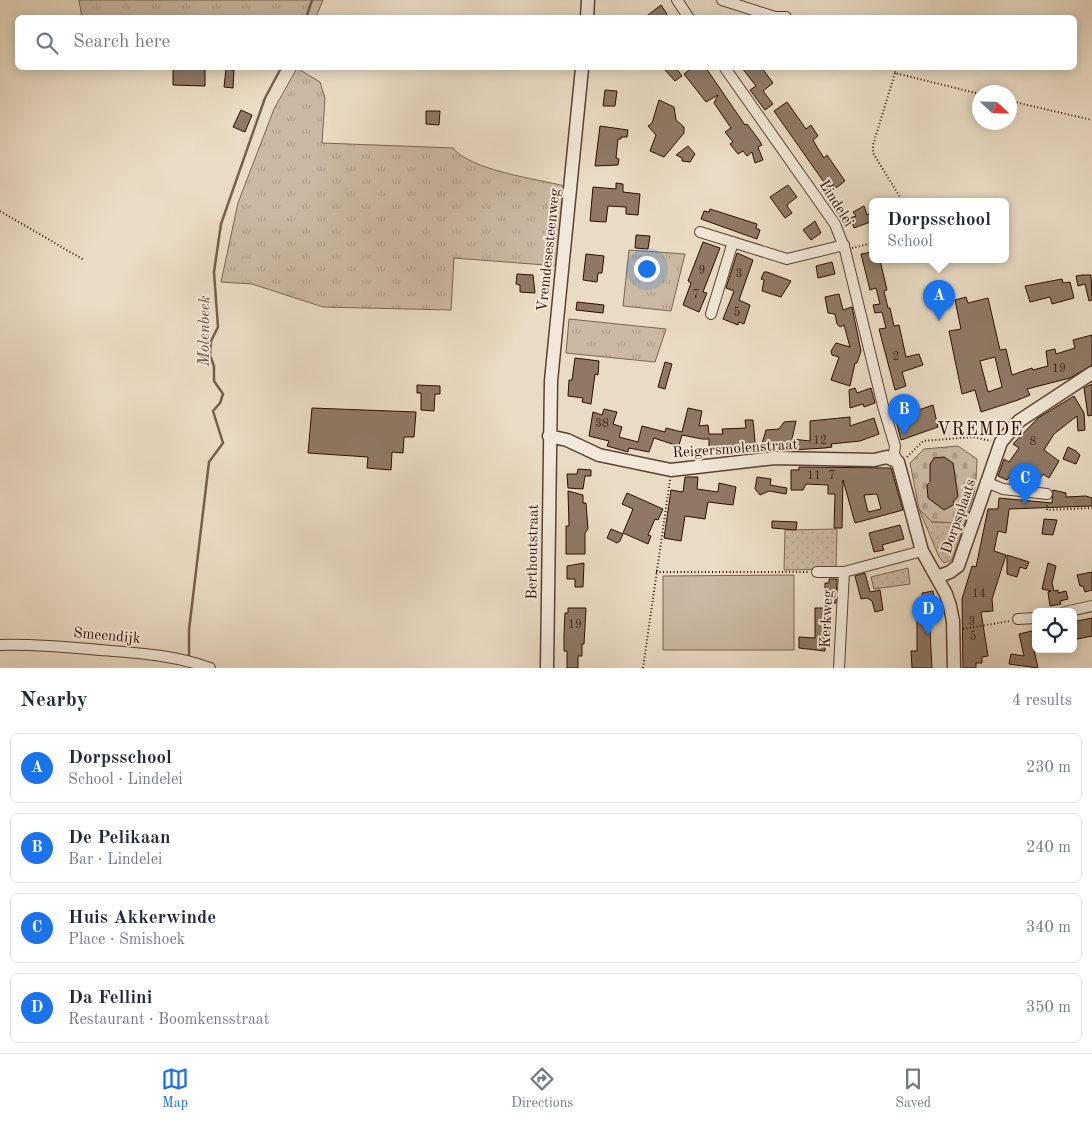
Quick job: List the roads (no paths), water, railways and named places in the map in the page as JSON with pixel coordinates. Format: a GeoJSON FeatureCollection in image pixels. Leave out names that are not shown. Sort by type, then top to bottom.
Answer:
{"type":"FeatureCollection","features":[{"type":"Feature","properties":{"kind":"street"},"geometry":{"type":"LineString","coordinates":[[587,15],[588,0]]}},
{"type":"Feature","properties":{"kind":"street"},"geometry":{"type":"LineString","coordinates":[[677,0],[687,15]]}},
{"type":"Feature","properties":{"kind":"street"},"geometry":{"type":"LineString","coordinates":[[722,0],[768,15]]}},
{"type":"Feature","properties":{"kind":"street","name":"Vremdesesteenweg"},"geometry":{"type":"LineString","coordinates":[[549,436],[551,382],[582,70]]}},
{"type":"Feature","properties":{"kind":"street","name":"Lindelei"},"geometry":{"type":"LineString","coordinates":[[726,70],[835,224],[844,248],[883,406],[895,446],[894,454],[898,462]]}},
{"type":"Feature","properties":{"kind":"street"},"geometry":{"type":"LineString","coordinates":[[700,232],[788,259],[844,248]]}},
{"type":"Feature","properties":{"kind":"street"},"geometry":{"type":"LineString","coordinates":[[710,314],[733,242]]}},
{"type":"Feature","properties":{"kind":"street","name":"Dorpsplaats"},"geometry":{"type":"LineString","coordinates":[[898,462],[922,551],[937,577],[950,572],[958,566],[1001,442],[1019,421],[1092,374]]}},
{"type":"Feature","properties":{"kind":"street","name":"Reigersmolenstraat"},"geometry":{"type":"LineString","coordinates":[[549,436],[566,440],[599,455],[671,470],[774,458],[874,460],[887,457],[898,462]]}},
{"type":"Feature","properties":{"kind":"street","name":"Berthoutstraat"},"geometry":{"type":"LineString","coordinates":[[547,668],[549,436]]}},
{"type":"Feature","properties":{"kind":"street"},"geometry":{"type":"LineString","coordinates":[[986,482],[1003,489],[1046,494]]}},
{"type":"Feature","properties":{"kind":"street","name":"Kerkweg"},"geometry":{"type":"LineString","coordinates":[[817,572],[844,572],[922,551]]}},
{"type":"Feature","properties":{"kind":"street","name":"Kerkweg"},"geometry":{"type":"LineString","coordinates":[[839,668],[844,572]]}},
{"type":"Feature","properties":{"kind":"street"},"geometry":{"type":"LineString","coordinates":[[937,577],[946,594],[953,629],[954,668]]}},
{"type":"Feature","properties":{"kind":"street"},"geometry":{"type":"LineString","coordinates":[[1077,609],[1092,606]]}},
{"type":"Feature","properties":{"kind":"street"},"geometry":{"type":"LineString","coordinates":[[1018,619],[1032,618]]}},
{"type":"Feature","properties":{"kind":"street","name":"Smeendijk"},"geometry":{"type":"LineString","coordinates":[[0,645],[30,644],[160,655],[190,661],[210,668]]}},
{"type":"Feature","properties":{"kind":"waterway","name":"Molenbeek"},"geometry":{"type":"LineString","coordinates":[[307,15],[312,0]]}},
{"type":"Feature","properties":{"kind":"waterway","name":"Molenbeek"},"geometry":{"type":"LineString","coordinates":[[189,655],[189,630],[209,462],[223,443],[213,411],[220,403],[223,394],[214,381],[214,366],[210,355],[211,341],[218,327],[214,272],[221,224],[265,98],[280,70]]}},
{"type":"Feature","properties":{"kind":"place","name":"Dorpsschool"},"geometry":{"type":"Point","coordinates":[939,321]}},
{"type":"Feature","properties":{"kind":"place","name":"De Pelikaan"},"geometry":{"type":"Point","coordinates":[904,435]}},
{"type":"Feature","properties":{"kind":"place","name":"Huis Akkerwinde"},"geometry":{"type":"Point","coordinates":[1025,504]}},
{"type":"Feature","properties":{"kind":"place","name":"Da Fellini"},"geometry":{"type":"Point","coordinates":[928,635]}},
{"type":"Feature","properties":{"kind":"district","name":"VREMDE"},"geometry":{"type":"Point","coordinates":[980,429]}}]}
